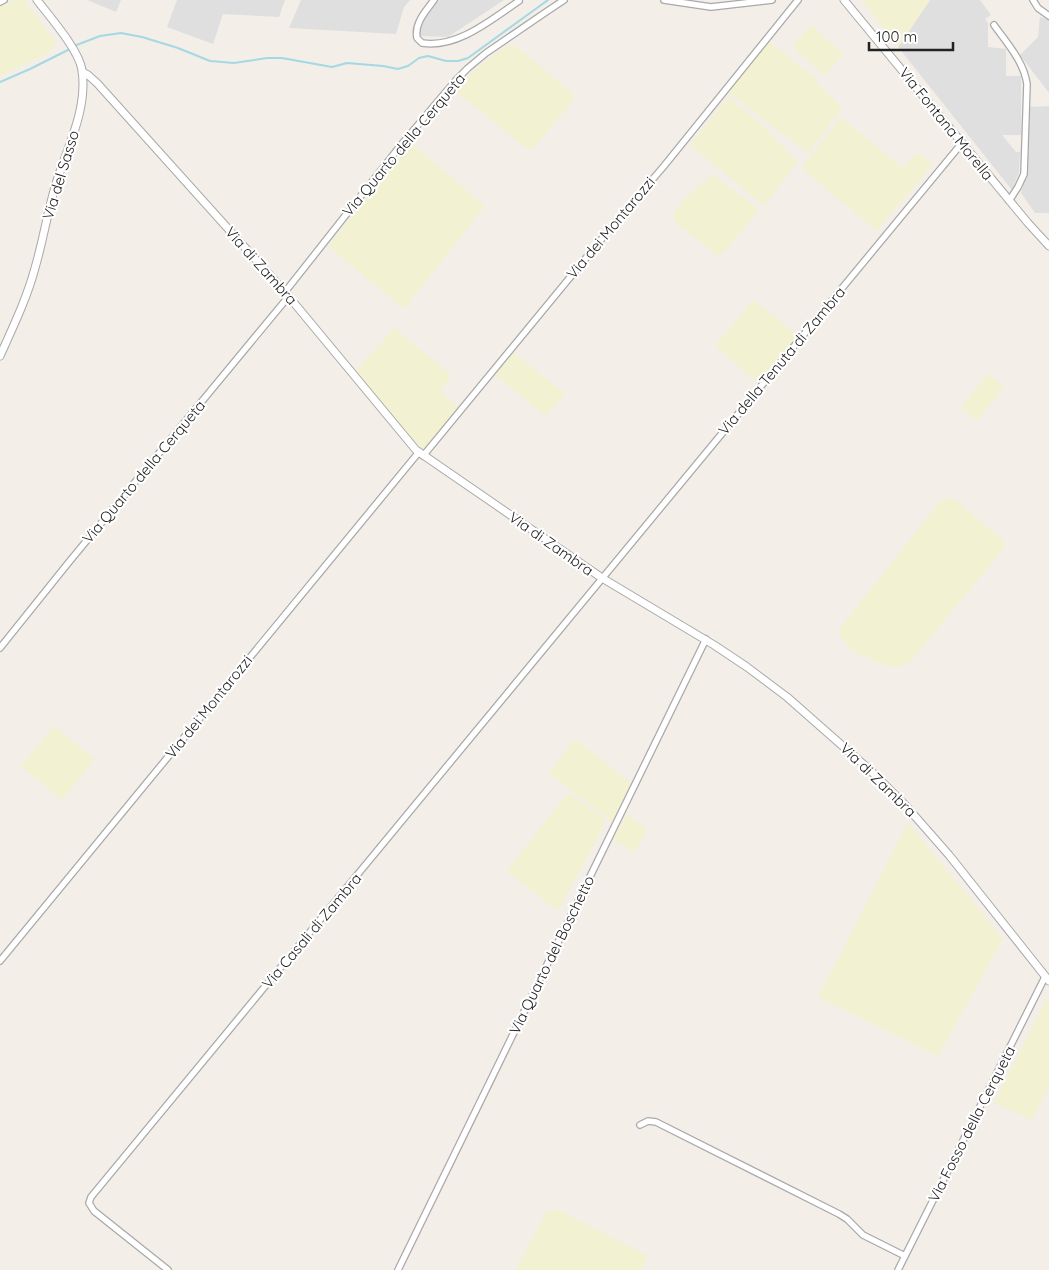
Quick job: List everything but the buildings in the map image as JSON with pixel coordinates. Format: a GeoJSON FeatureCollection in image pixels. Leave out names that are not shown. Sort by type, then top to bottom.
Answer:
{"type":"FeatureCollection","features":[{"type":"Feature","properties":{"kind":"street"},"geometry":{"type":"LineString","coordinates":[[0,2],[4,0]]}},
{"type":"Feature","properties":{"kind":"street","name":"Via del Sasso"},"geometry":{"type":"LineString","coordinates":[[0,356],[22,306],[35,269],[53,191],[77,120],[81,97],[82,72],[76,53],[37,0]]}},
{"type":"Feature","properties":{"kind":"street"},"geometry":{"type":"LineString","coordinates":[[434,0],[421,19],[417,29],[417,38],[425,44],[438,44],[458,39],[519,0]]}},
{"type":"Feature","properties":{"kind":"street","name":"Via Quarto della Cerqueta"},"geometry":{"type":"LineString","coordinates":[[0,648],[287,294],[395,153],[456,80],[486,53],[564,0]]}},
{"type":"Feature","properties":{"kind":"street"},"geometry":{"type":"LineString","coordinates":[[664,0],[711,7],[772,0]]}},
{"type":"Feature","properties":{"kind":"street","name":"Via dei Montarozzi"},"geometry":{"type":"LineString","coordinates":[[0,961],[421,454],[664,166],[798,0]]}},
{"type":"Feature","properties":{"kind":"street","name":"Via Fontana Morella"},"geometry":{"type":"LineString","coordinates":[[844,0],[1009,201],[1049,246]]}},
{"type":"Feature","properties":{"kind":"street"},"geometry":{"type":"LineString","coordinates":[[1033,0],[1049,16]]}},
{"type":"Feature","properties":{"kind":"street"},"geometry":{"type":"LineString","coordinates":[[994,25],[1021,65],[1026,84],[1024,174],[1009,201]]}},
{"type":"Feature","properties":{"kind":"street","name":"Via di Zambra"},"geometry":{"type":"LineString","coordinates":[[82,72],[97,83],[287,294],[421,454],[602,578],[706,639],[747,666],[787,697],[899,798],[949,855],[1047,979]]}},
{"type":"Feature","properties":{"kind":"street","name":"Via della Tenuta di Zambra"},"geometry":{"type":"LineString","coordinates":[[602,578],[962,143]]}},
{"type":"Feature","properties":{"kind":"street","name":"Via Casali di Zambra"},"geometry":{"type":"LineString","coordinates":[[168,1270],[94,1211],[90,1205],[90,1198],[602,578]]}},
{"type":"Feature","properties":{"kind":"street","name":"Via Quarto del Boschetto"},"geometry":{"type":"LineString","coordinates":[[398,1270],[706,639]]}},
{"type":"Feature","properties":{"kind":"street","name":"Via Fosso della Cerqueta"},"geometry":{"type":"LineString","coordinates":[[898,1270],[1047,979]]}},
{"type":"Feature","properties":{"kind":"street"},"geometry":{"type":"LineString","coordinates":[[640,1125],[648,1121],[656,1122],[839,1214],[863,1235],[905,1256]]}},
{"type":"Feature","properties":{"kind":"shaded area"},"geometry":{"type":"Polygon","coordinates":[[[87,0],[121,0],[116,12],[87,0]]]}},
{"type":"Feature","properties":{"kind":"shaded area"},"geometry":{"type":"Polygon","coordinates":[[[177,0],[285,0],[279,17],[223,14],[213,44],[167,27],[177,0]]]}},
{"type":"Feature","properties":{"kind":"shaded area"},"geometry":{"type":"Polygon","coordinates":[[[301,0],[410,0],[404,7],[396,34],[289,28],[301,0]]]}},
{"type":"Feature","properties":{"kind":"shaded area"},"geometry":{"type":"Polygon","coordinates":[[[439,0],[504,0],[448,37],[421,36],[418,32],[424,19],[439,0]]]}},
{"type":"Feature","properties":{"kind":"shaded area"},"geometry":{"type":"Polygon","coordinates":[[[930,0],[980,0],[991,15],[985,19],[988,23],[988,47],[1006,49],[1006,76],[1021,76],[1021,135],[1002,135],[1016,152],[1020,152],[1019,172],[1012,190],[898,47],[930,0]]]}},
{"type":"Feature","properties":{"kind":"shaded area"},"geometry":{"type":"Polygon","coordinates":[[[1040,17],[1049,20],[1049,93],[1020,55],[1038,37],[1040,17]]]}},
{"type":"Feature","properties":{"kind":"shaded area"},"geometry":{"type":"Polygon","coordinates":[[[1049,106],[1049,213],[1035,213],[1021,193],[1028,171],[1029,107],[1049,106]]]}},
{"type":"Feature","properties":{"kind":"green space"},"geometry":{"type":"Polygon","coordinates":[[[16,0],[24,0],[56,42],[56,45],[47,54],[0,76],[0,7],[16,0]]]}},
{"type":"Feature","properties":{"kind":"green space"},"geometry":{"type":"Polygon","coordinates":[[[862,0],[930,0],[898,47],[862,0]]]}},
{"type":"Feature","properties":{"kind":"green space"},"geometry":{"type":"Polygon","coordinates":[[[811,25],[844,54],[824,75],[792,47],[811,25]]]}},
{"type":"Feature","properties":{"kind":"green space"},"geometry":{"type":"Polygon","coordinates":[[[768,41],[816,78],[819,85],[840,105],[841,110],[808,153],[729,93],[729,89],[768,41]]]}},
{"type":"Feature","properties":{"kind":"green space"},"geometry":{"type":"Polygon","coordinates":[[[515,45],[573,94],[574,100],[535,146],[528,150],[456,91],[455,86],[499,51],[507,46],[515,45]]]}},
{"type":"Feature","properties":{"kind":"green space"},"geometry":{"type":"Polygon","coordinates":[[[728,97],[762,125],[798,162],[764,206],[690,145],[728,97]]]}},
{"type":"Feature","properties":{"kind":"green space"},"geometry":{"type":"Polygon","coordinates":[[[841,117],[903,168],[918,153],[933,164],[877,231],[801,168],[841,117]]]}},
{"type":"Feature","properties":{"kind":"green space"},"geometry":{"type":"Polygon","coordinates":[[[411,143],[485,206],[404,309],[328,246],[411,143]]]}},
{"type":"Feature","properties":{"kind":"green space"},"geometry":{"type":"Polygon","coordinates":[[[713,175],[755,206],[757,213],[724,252],[718,256],[674,221],[673,214],[684,199],[713,175]]]}},
{"type":"Feature","properties":{"kind":"green space"},"geometry":{"type":"Polygon","coordinates":[[[753,300],[798,335],[759,384],[715,346],[753,300]]]}},
{"type":"Feature","properties":{"kind":"green space"},"geometry":{"type":"Polygon","coordinates":[[[394,328],[448,372],[450,379],[440,392],[460,409],[428,446],[424,448],[415,444],[355,372],[394,328]]]}},
{"type":"Feature","properties":{"kind":"green space"},"geometry":{"type":"Polygon","coordinates":[[[513,352],[565,394],[545,416],[494,374],[513,352]]]}},
{"type":"Feature","properties":{"kind":"green space"},"geometry":{"type":"Polygon","coordinates":[[[988,374],[1004,387],[977,421],[961,407],[988,374]]]}},
{"type":"Feature","properties":{"kind":"green space"},"geometry":{"type":"Polygon","coordinates":[[[955,499],[1004,540],[1004,547],[1001,552],[907,664],[898,667],[886,666],[852,651],[840,636],[840,628],[941,500],[955,499]]]}},
{"type":"Feature","properties":{"kind":"green space"},"geometry":{"type":"Polygon","coordinates":[[[54,726],[95,759],[62,800],[21,766],[54,726]]]}},
{"type":"Feature","properties":{"kind":"green space"},"geometry":{"type":"Polygon","coordinates":[[[573,741],[578,741],[631,783],[612,822],[549,773],[573,741]]]}},
{"type":"Feature","properties":{"kind":"green space"},"geometry":{"type":"Polygon","coordinates":[[[572,795],[603,818],[605,824],[559,909],[556,910],[507,871],[565,796],[572,795]]]}},
{"type":"Feature","properties":{"kind":"green space"},"geometry":{"type":"Polygon","coordinates":[[[627,814],[647,829],[635,853],[613,840],[627,814]]]}},
{"type":"Feature","properties":{"kind":"green space"},"geometry":{"type":"Polygon","coordinates":[[[908,823],[1003,939],[938,1056],[818,997],[908,823]]]}},
{"type":"Feature","properties":{"kind":"green space"},"geometry":{"type":"Polygon","coordinates":[[[1049,994],[1049,1087],[1032,1120],[994,1103],[1049,994]]]}},
{"type":"Feature","properties":{"kind":"green space"},"geometry":{"type":"Polygon","coordinates":[[[559,1210],[648,1256],[641,1270],[516,1270],[546,1212],[559,1210]]]}},
{"type":"Feature","properties":{"kind":"waterway"},"geometry":{"type":"LineString","coordinates":[[74,46],[100,36],[121,33],[178,48],[210,61],[234,63],[267,58],[282,58],[332,67],[347,63],[398,69],[408,66],[419,58],[428,56],[446,61],[458,61],[468,58],[548,0]]}},
{"type":"Feature","properties":{"kind":"waterway"},"geometry":{"type":"LineString","coordinates":[[0,82],[70,49]]}}]}
